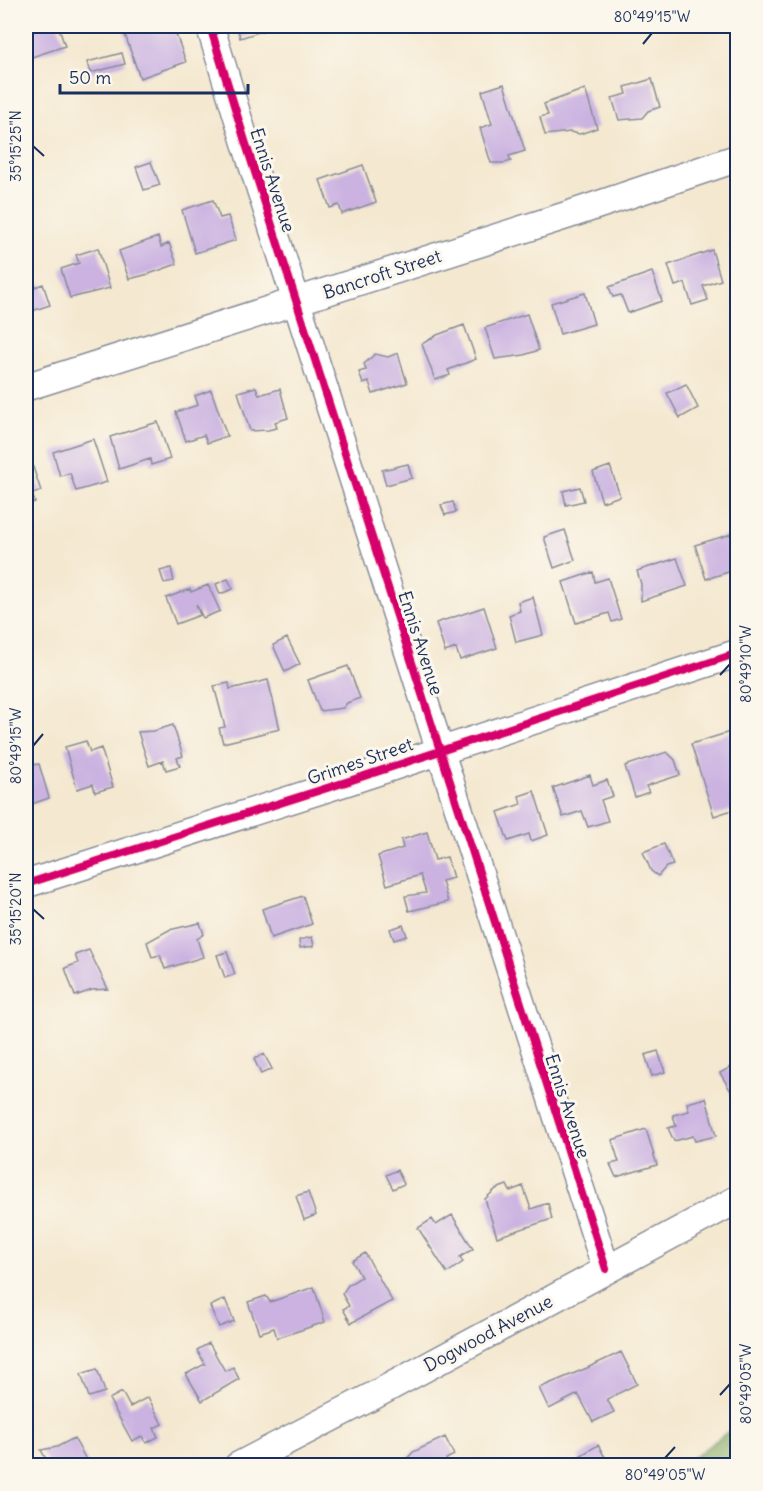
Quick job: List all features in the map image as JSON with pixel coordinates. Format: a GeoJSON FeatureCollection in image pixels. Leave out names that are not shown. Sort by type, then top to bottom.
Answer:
{"type":"FeatureCollection","features":[{"type":"Feature","properties":{"kind":"street","name":"Ennis Avenue"},"geometry":{"type":"LineString","coordinates":[[210,26],[244,141],[606,1269]]}},
{"type":"Feature","properties":{"kind":"street","name":"Bancroft Street"},"geometry":{"type":"LineString","coordinates":[[26,387],[568,215],[738,158]]}},
{"type":"Feature","properties":{"kind":"street","name":"Grimes Street"},"geometry":{"type":"LineString","coordinates":[[26,884],[342,783],[738,652]]}},
{"type":"Feature","properties":{"kind":"street","name":"Dogwood Avenue"},"geometry":{"type":"LineString","coordinates":[[238,1466],[738,1199]]}},
{"type":"Feature","properties":{"kind":"green space"},"geometry":{"type":"Polygon","coordinates":[[[737,1425],[737,1465],[683,1465],[737,1425]]]}},
{"type":"Feature","properties":{"kind":"building"},"geometry":{"type":"Polygon","coordinates":[[[26,26],[58,26],[65,46],[26,59],[26,26]]]}},
{"type":"Feature","properties":{"kind":"building"},"geometry":{"type":"Polygon","coordinates":[[[122,26],[173,26],[186,62],[140,78],[122,26]]]}},
{"type":"Feature","properties":{"kind":"building"},"geometry":{"type":"Polygon","coordinates":[[[237,26],[278,26],[240,38],[237,26]]]}},
{"type":"Feature","properties":{"kind":"building"},"geometry":{"type":"Polygon","coordinates":[[[122,53],[125,64],[90,73],[87,62],[122,53]]]}},
{"type":"Feature","properties":{"kind":"building"},"geometry":{"type":"Polygon","coordinates":[[[652,79],[660,107],[648,111],[642,118],[619,120],[612,98],[627,94],[625,87],[652,79]]]}},
{"type":"Feature","properties":{"kind":"building"},"geometry":{"type":"Polygon","coordinates":[[[504,84],[525,151],[509,156],[511,161],[491,163],[480,128],[492,124],[482,91],[504,84]]]}},
{"type":"Feature","properties":{"kind":"building"},"geometry":{"type":"Polygon","coordinates":[[[585,89],[597,128],[580,134],[570,132],[545,135],[540,117],[548,115],[544,104],[585,89]]]}},
{"type":"Feature","properties":{"kind":"building"},"geometry":{"type":"Polygon","coordinates":[[[151,162],[160,185],[144,190],[136,167],[151,162]]]}},
{"type":"Feature","properties":{"kind":"building"},"geometry":{"type":"Polygon","coordinates":[[[363,165],[376,202],[342,214],[339,205],[330,208],[320,180],[363,165]]]}},
{"type":"Feature","properties":{"kind":"building"},"geometry":{"type":"Polygon","coordinates":[[[213,200],[220,218],[228,216],[236,240],[195,253],[182,210],[213,200]]]}},
{"type":"Feature","properties":{"kind":"building"},"geometry":{"type":"Polygon","coordinates":[[[158,237],[161,247],[169,243],[177,264],[129,279],[119,251],[158,237]]]}},
{"type":"Feature","properties":{"kind":"building"},"geometry":{"type":"Polygon","coordinates":[[[738,240],[738,267],[737,267],[729,245],[738,240]]]}},
{"type":"Feature","properties":{"kind":"building"},"geometry":{"type":"Polygon","coordinates":[[[98,248],[110,288],[70,298],[61,269],[79,263],[76,255],[98,248]]]}},
{"type":"Feature","properties":{"kind":"building"},"geometry":{"type":"Polygon","coordinates":[[[712,250],[721,280],[703,286],[708,300],[692,305],[685,283],[675,286],[668,265],[712,250]]]}},
{"type":"Feature","properties":{"kind":"building"},"geometry":{"type":"Polygon","coordinates":[[[652,272],[662,301],[628,313],[621,295],[613,297],[609,287],[652,272]]]}},
{"type":"Feature","properties":{"kind":"building"},"geometry":{"type":"Polygon","coordinates":[[[32,278],[35,287],[43,284],[50,305],[26,313],[26,280],[32,278]]]}},
{"type":"Feature","properties":{"kind":"building"},"geometry":{"type":"Polygon","coordinates":[[[585,293],[594,324],[560,334],[551,303],[585,293]]]}},
{"type":"Feature","properties":{"kind":"building"},"geometry":{"type":"Polygon","coordinates":[[[527,314],[539,350],[524,355],[495,359],[485,328],[527,314]]]}},
{"type":"Feature","properties":{"kind":"building"},"geometry":{"type":"Polygon","coordinates":[[[464,325],[476,359],[448,370],[450,375],[435,380],[422,344],[437,335],[464,325]]]}},
{"type":"Feature","properties":{"kind":"building"},"geometry":{"type":"Polygon","coordinates":[[[398,353],[407,383],[373,394],[369,382],[363,384],[359,372],[366,370],[364,364],[375,354],[388,357],[398,353]]]}},
{"type":"Feature","properties":{"kind":"building"},"geometry":{"type":"Polygon","coordinates":[[[686,384],[698,408],[680,418],[667,393],[686,384]]]}},
{"type":"Feature","properties":{"kind":"building"},"geometry":{"type":"Polygon","coordinates":[[[256,387],[259,395],[280,389],[288,418],[275,422],[277,428],[250,431],[238,392],[256,387]]]}},
{"type":"Feature","properties":{"kind":"building"},"geometry":{"type":"Polygon","coordinates":[[[211,390],[227,436],[207,443],[204,435],[186,441],[176,412],[198,405],[195,396],[211,390]]]}},
{"type":"Feature","properties":{"kind":"building"},"geometry":{"type":"Polygon","coordinates":[[[158,422],[170,459],[151,465],[150,459],[119,469],[110,437],[158,422]]]}},
{"type":"Feature","properties":{"kind":"building"},"geometry":{"type":"Polygon","coordinates":[[[93,439],[107,482],[76,491],[70,473],[60,476],[53,452],[93,439]]]}},
{"type":"Feature","properties":{"kind":"building"},"geometry":{"type":"Polygon","coordinates":[[[408,464],[412,478],[386,485],[382,470],[408,464]]]}},
{"type":"Feature","properties":{"kind":"building"},"geometry":{"type":"Polygon","coordinates":[[[610,466],[620,496],[602,502],[593,472],[610,466]]]}},
{"type":"Feature","properties":{"kind":"building"},"geometry":{"type":"Polygon","coordinates":[[[33,467],[41,491],[32,494],[35,502],[26,505],[26,470],[33,467]]]}},
{"type":"Feature","properties":{"kind":"building"},"geometry":{"type":"Polygon","coordinates":[[[580,487],[584,501],[566,505],[563,491],[580,487]]]}},
{"type":"Feature","properties":{"kind":"building"},"geometry":{"type":"Polygon","coordinates":[[[453,502],[456,512],[445,515],[441,505],[453,502]]]}},
{"type":"Feature","properties":{"kind":"building"},"geometry":{"type":"Polygon","coordinates":[[[565,530],[575,560],[554,568],[544,537],[565,530]]]}},
{"type":"Feature","properties":{"kind":"building"},"geometry":{"type":"Polygon","coordinates":[[[738,532],[738,569],[706,579],[695,545],[738,532]]]}},
{"type":"Feature","properties":{"kind":"building"},"geometry":{"type":"Polygon","coordinates":[[[677,558],[687,586],[641,601],[641,584],[637,571],[677,558]]]}},
{"type":"Feature","properties":{"kind":"building"},"geometry":{"type":"Polygon","coordinates":[[[171,568],[174,581],[164,583],[160,571],[171,568]]]}},
{"type":"Feature","properties":{"kind":"building"},"geometry":{"type":"Polygon","coordinates":[[[593,572],[595,582],[608,578],[621,619],[612,622],[609,613],[576,623],[563,582],[593,572]]]}},
{"type":"Feature","properties":{"kind":"building"},"geometry":{"type":"Polygon","coordinates":[[[228,579],[233,589],[220,594],[216,584],[228,579]]]}},
{"type":"Feature","properties":{"kind":"building"},"geometry":{"type":"Polygon","coordinates":[[[208,585],[220,611],[203,618],[196,604],[200,615],[176,624],[166,598],[208,585]]]}},
{"type":"Feature","properties":{"kind":"building"},"geometry":{"type":"Polygon","coordinates":[[[533,597],[543,635],[516,642],[509,615],[520,611],[518,602],[533,597]]]}},
{"type":"Feature","properties":{"kind":"building"},"geometry":{"type":"Polygon","coordinates":[[[484,607],[497,648],[460,660],[456,648],[445,652],[436,623],[484,607]]]}},
{"type":"Feature","properties":{"kind":"building"},"geometry":{"type":"Polygon","coordinates":[[[287,638],[300,664],[285,672],[273,645],[287,638]]]}},
{"type":"Feature","properties":{"kind":"building"},"geometry":{"type":"Polygon","coordinates":[[[348,666],[360,698],[347,703],[343,708],[320,711],[308,680],[348,666]]]}},
{"type":"Feature","properties":{"kind":"building"},"geometry":{"type":"Polygon","coordinates":[[[268,680],[280,729],[223,743],[219,728],[225,727],[214,686],[229,683],[230,689],[268,680]]]}},
{"type":"Feature","properties":{"kind":"building"},"geometry":{"type":"Polygon","coordinates":[[[173,725],[183,756],[177,758],[180,766],[166,770],[163,761],[149,766],[138,732],[154,731],[173,725]]]}},
{"type":"Feature","properties":{"kind":"building"},"geometry":{"type":"Polygon","coordinates":[[[730,732],[738,756],[738,808],[714,816],[691,744],[730,732]]]}},
{"type":"Feature","properties":{"kind":"building"},"geometry":{"type":"Polygon","coordinates":[[[86,741],[90,752],[101,748],[113,787],[95,792],[93,784],[77,789],[65,747],[86,741]]]}},
{"type":"Feature","properties":{"kind":"building"},"geometry":{"type":"Polygon","coordinates":[[[667,752],[675,760],[680,775],[646,786],[649,792],[635,797],[625,766],[667,752]]]}},
{"type":"Feature","properties":{"kind":"building"},"geometry":{"type":"Polygon","coordinates":[[[39,764],[49,798],[26,806],[26,766],[39,764]]]}},
{"type":"Feature","properties":{"kind":"building"},"geometry":{"type":"Polygon","coordinates":[[[590,775],[593,785],[607,780],[613,796],[601,800],[608,821],[588,827],[582,811],[563,817],[553,788],[590,775]]]}},
{"type":"Feature","properties":{"kind":"building"},"geometry":{"type":"Polygon","coordinates":[[[534,791],[548,835],[531,841],[529,834],[508,841],[498,812],[521,804],[519,796],[534,791]]]}},
{"type":"Feature","properties":{"kind":"building"},"geometry":{"type":"Polygon","coordinates":[[[427,832],[435,860],[447,857],[453,878],[442,881],[448,902],[409,911],[405,896],[426,893],[420,875],[387,885],[378,856],[403,848],[401,840],[427,832]]]}},
{"type":"Feature","properties":{"kind":"building"},"geometry":{"type":"Polygon","coordinates":[[[664,844],[673,865],[666,867],[658,876],[651,871],[643,852],[664,844]]]}},
{"type":"Feature","properties":{"kind":"building"},"geometry":{"type":"Polygon","coordinates":[[[303,896],[312,924],[271,938],[262,909],[303,896]]]}},
{"type":"Feature","properties":{"kind":"building"},"geometry":{"type":"Polygon","coordinates":[[[200,923],[204,934],[197,939],[203,957],[165,969],[160,955],[152,957],[147,942],[169,930],[200,923]]]}},
{"type":"Feature","properties":{"kind":"building"},"geometry":{"type":"Polygon","coordinates":[[[403,925],[407,936],[394,940],[390,929],[403,925]]]}},
{"type":"Feature","properties":{"kind":"building"},"geometry":{"type":"Polygon","coordinates":[[[312,937],[314,946],[300,948],[299,940],[312,937]]]}},
{"type":"Feature","properties":{"kind":"building"},"geometry":{"type":"Polygon","coordinates":[[[89,950],[108,989],[92,990],[75,996],[65,968],[78,963],[75,955],[89,950]]]}},
{"type":"Feature","properties":{"kind":"building"},"geometry":{"type":"Polygon","coordinates":[[[227,952],[235,974],[225,978],[217,955],[227,952]]]}},
{"type":"Feature","properties":{"kind":"building"},"geometry":{"type":"Polygon","coordinates":[[[658,1051],[665,1072],[652,1076],[645,1055],[658,1051]]]}},
{"type":"Feature","properties":{"kind":"building"},"geometry":{"type":"Polygon","coordinates":[[[264,1054],[272,1069],[261,1074],[254,1059],[264,1054]]]}},
{"type":"Feature","properties":{"kind":"building"},"geometry":{"type":"Polygon","coordinates":[[[738,1063],[738,1103],[720,1073],[738,1063]]]}},
{"type":"Feature","properties":{"kind":"building"},"geometry":{"type":"Polygon","coordinates":[[[706,1098],[716,1136],[695,1141],[693,1136],[674,1141],[668,1128],[676,1126],[673,1115],[689,1111],[687,1103],[706,1098]]]}},
{"type":"Feature","properties":{"kind":"building"},"geometry":{"type":"Polygon","coordinates":[[[646,1129],[657,1165],[616,1177],[610,1164],[619,1162],[612,1140],[646,1129]]]}},
{"type":"Feature","properties":{"kind":"building"},"geometry":{"type":"Polygon","coordinates":[[[397,1170],[404,1184],[393,1189],[386,1175],[397,1170]]]}},
{"type":"Feature","properties":{"kind":"building"},"geometry":{"type":"Polygon","coordinates":[[[507,1185],[510,1191],[523,1186],[531,1209],[548,1203],[552,1219],[497,1237],[485,1199],[496,1189],[507,1185]]]}},
{"type":"Feature","properties":{"kind":"building"},"geometry":{"type":"Polygon","coordinates":[[[308,1192],[316,1215],[304,1220],[296,1196],[308,1192]]]}},
{"type":"Feature","properties":{"kind":"building"},"geometry":{"type":"Polygon","coordinates":[[[452,1215],[473,1249],[460,1257],[463,1262],[447,1273],[418,1228],[432,1219],[436,1225],[452,1215]]]}},
{"type":"Feature","properties":{"kind":"building"},"geometry":{"type":"Polygon","coordinates":[[[365,1253],[392,1301],[351,1323],[343,1309],[349,1306],[342,1294],[348,1285],[361,1277],[352,1261],[365,1253]]]}},
{"type":"Feature","properties":{"kind":"building"},"geometry":{"type":"Polygon","coordinates":[[[314,1287],[325,1322],[277,1338],[274,1328],[259,1333],[248,1302],[266,1296],[270,1302],[314,1287]]]}},
{"type":"Feature","properties":{"kind":"building"},"geometry":{"type":"Polygon","coordinates":[[[225,1299],[234,1321],[219,1327],[210,1306],[225,1299]]]}},
{"type":"Feature","properties":{"kind":"building"},"geometry":{"type":"Polygon","coordinates":[[[209,1343],[225,1371],[233,1367],[239,1379],[202,1401],[186,1374],[205,1364],[197,1350],[209,1343]]]}},
{"type":"Feature","properties":{"kind":"building"},"geometry":{"type":"Polygon","coordinates":[[[621,1352],[637,1384],[607,1399],[614,1412],[593,1422],[578,1394],[549,1409],[539,1388],[621,1352]]]}},
{"type":"Feature","properties":{"kind":"building"},"geometry":{"type":"Polygon","coordinates":[[[97,1369],[105,1392],[89,1397],[81,1374],[97,1369]]]}},
{"type":"Feature","properties":{"kind":"building"},"geometry":{"type":"Polygon","coordinates":[[[122,1392],[130,1407],[148,1397],[162,1424],[154,1428],[158,1437],[146,1443],[142,1436],[132,1441],[109,1399],[122,1392]]]}},
{"type":"Feature","properties":{"kind":"building"},"geometry":{"type":"Polygon","coordinates":[[[445,1437],[454,1455],[446,1459],[449,1466],[406,1466],[404,1462],[413,1452],[445,1437]]]}},
{"type":"Feature","properties":{"kind":"building"},"geometry":{"type":"Polygon","coordinates":[[[74,1438],[88,1463],[84,1466],[50,1466],[41,1450],[57,1447],[74,1438]]]}},
{"type":"Feature","properties":{"kind":"building"},"geometry":{"type":"Polygon","coordinates":[[[598,1445],[609,1464],[583,1466],[578,1457],[598,1445]]]}},
{"type":"Feature","properties":{"kind":"cycle path"},"geometry":{"type":"LineString","coordinates":[[210,26],[606,1269]]}},
{"type":"Feature","properties":{"kind":"cycle path"},"geometry":{"type":"LineString","coordinates":[[26,884],[738,653]]}}]}
